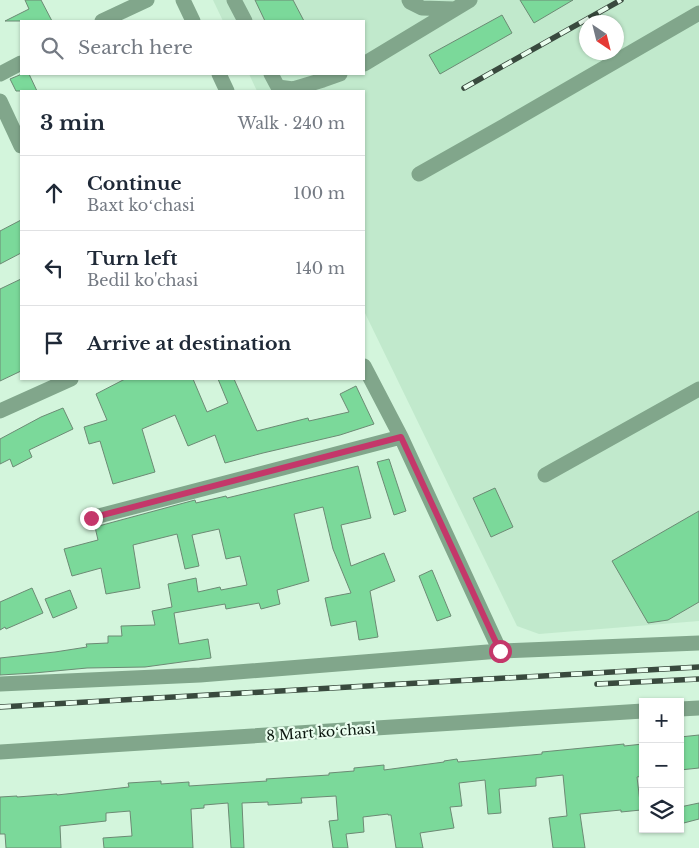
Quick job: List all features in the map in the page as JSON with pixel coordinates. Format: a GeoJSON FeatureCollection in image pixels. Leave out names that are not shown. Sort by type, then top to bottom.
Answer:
{"type":"FeatureCollection","features":[{"type":"Feature","properties":{"kind":"street"},"geometry":{"type":"LineString","coordinates":[[104,20],[146,0]]}},
{"type":"Feature","properties":{"kind":"street"},"geometry":{"type":"LineString","coordinates":[[183,0],[193,20]]}},
{"type":"Feature","properties":{"kind":"street"},"geometry":{"type":"LineString","coordinates":[[234,0],[244,20]]}},
{"type":"Feature","properties":{"kind":"street"},"geometry":{"type":"LineString","coordinates":[[409,0],[422,8],[455,10]]}},
{"type":"Feature","properties":{"kind":"street"},"geometry":{"type":"LineString","coordinates":[[365,63],[470,0]]}},
{"type":"Feature","properties":{"kind":"street"},"geometry":{"type":"LineString","coordinates":[[419,174],[699,13]]}},
{"type":"Feature","properties":{"kind":"street"},"geometry":{"type":"LineString","coordinates":[[0,74],[20,64]]}},
{"type":"Feature","properties":{"kind":"street"},"geometry":{"type":"LineString","coordinates":[[219,75],[227,90]]}},
{"type":"Feature","properties":{"kind":"street"},"geometry":{"type":"LineString","coordinates":[[272,75],[278,87],[293,89],[337,75]]}},
{"type":"Feature","properties":{"kind":"street"},"geometry":{"type":"LineString","coordinates":[[0,101],[20,144]]}},
{"type":"Feature","properties":{"kind":"street"},"geometry":{"type":"LineString","coordinates":[[365,368],[401,437],[500,651]]}},
{"type":"Feature","properties":{"kind":"street"},"geometry":{"type":"LineString","coordinates":[[0,411],[69,380]]}},
{"type":"Feature","properties":{"kind":"street"},"geometry":{"type":"LineString","coordinates":[[545,476],[699,389]]}},
{"type":"Feature","properties":{"kind":"street"},"geometry":{"type":"LineString","coordinates":[[91,518],[401,437]]}},
{"type":"Feature","properties":{"kind":"street"},"geometry":{"type":"LineString","coordinates":[[0,684],[200,675],[500,651],[699,643]]}},
{"type":"Feature","properties":{"kind":"street"},"geometry":{"type":"LineString","coordinates":[[684,709],[699,708]]}},
{"type":"Feature","properties":{"kind":"street","name":"8 Mart koʻchasi"},"geometry":{"type":"LineString","coordinates":[[0,752],[639,712]]}},
{"type":"Feature","properties":{"kind":"shaded area"},"geometry":{"type":"Polygon","coordinates":[[[213,0],[699,0],[699,621],[539,634],[517,626],[365,313],[365,90],[257,90],[249,75],[365,75],[365,20],[223,20],[213,0]]]}},
{"type":"Feature","properties":{"kind":"building"},"geometry":{"type":"Polygon","coordinates":[[[25,0],[41,0],[51,20],[5,21],[29,9],[25,0]]]}},
{"type":"Feature","properties":{"kind":"building"},"geometry":{"type":"Polygon","coordinates":[[[255,0],[293,0],[303,20],[265,20],[255,0]]]}},
{"type":"Feature","properties":{"kind":"building"},"geometry":{"type":"Polygon","coordinates":[[[520,0],[573,0],[534,23],[520,0]]]}},
{"type":"Feature","properties":{"kind":"building"},"geometry":{"type":"Polygon","coordinates":[[[502,15],[512,33],[440,74],[429,55],[502,15]]]}},
{"type":"Feature","properties":{"kind":"building"},"geometry":{"type":"Polygon","coordinates":[[[20,75],[29,75],[37,90],[16,91],[10,79],[20,75]]]}},
{"type":"Feature","properties":{"kind":"building"},"geometry":{"type":"Polygon","coordinates":[[[20,221],[20,254],[0,264],[0,231],[20,221]]]}},
{"type":"Feature","properties":{"kind":"building"},"geometry":{"type":"Polygon","coordinates":[[[20,279],[20,371],[0,381],[0,289],[20,279]]]}},
{"type":"Feature","properties":{"kind":"building"},"geometry":{"type":"Polygon","coordinates":[[[123,380],[193,380],[207,412],[228,403],[218,380],[234,380],[257,431],[308,418],[309,421],[349,412],[340,394],[356,386],[374,424],[340,435],[225,463],[215,435],[188,446],[175,415],[142,429],[155,472],[113,484],[100,441],[89,444],[84,427],[107,420],[96,394],[123,380]]]}},
{"type":"Feature","properties":{"kind":"building"},"geometry":{"type":"Polygon","coordinates":[[[63,408],[73,429],[29,450],[32,457],[13,467],[10,459],[0,464],[0,439],[41,417],[63,408]]]}},
{"type":"Feature","properties":{"kind":"building"},"geometry":{"type":"Polygon","coordinates":[[[389,459],[406,511],[394,515],[377,462],[389,459]]]}},
{"type":"Feature","properties":{"kind":"building"},"geometry":{"type":"Polygon","coordinates":[[[358,466],[371,518],[341,525],[351,566],[384,553],[395,581],[370,591],[378,637],[359,640],[356,621],[331,626],[325,598],[351,593],[333,549],[323,507],[294,514],[309,581],[277,590],[280,604],[261,609],[259,603],[226,609],[225,604],[174,613],[179,644],[208,639],[211,658],[145,667],[87,668],[0,675],[0,658],[87,647],[86,644],[108,643],[108,636],[122,636],[121,626],[155,625],[152,611],[172,607],[168,584],[196,578],[198,592],[220,587],[221,590],[247,585],[240,556],[226,559],[219,529],[192,535],[199,566],[185,569],[177,534],[133,545],[140,588],[106,594],[101,568],[72,576],[64,549],[98,540],[95,527],[195,500],[196,503],[226,496],[227,498],[358,466]]]}},
{"type":"Feature","properties":{"kind":"building"},"geometry":{"type":"Polygon","coordinates":[[[495,488],[513,527],[491,537],[473,498],[495,488]]]}},
{"type":"Feature","properties":{"kind":"building"},"geometry":{"type":"Polygon","coordinates":[[[699,511],[699,602],[668,620],[648,623],[612,561],[699,511]]]}},
{"type":"Feature","properties":{"kind":"building"},"geometry":{"type":"Polygon","coordinates":[[[432,570],[451,616],[437,621],[419,576],[432,570]]]}},
{"type":"Feature","properties":{"kind":"building"},"geometry":{"type":"Polygon","coordinates":[[[32,588],[43,613],[0,630],[0,602],[32,588]]]}},
{"type":"Feature","properties":{"kind":"building"},"geometry":{"type":"Polygon","coordinates":[[[70,590],[77,608],[53,618],[45,599],[70,590]]]}},
{"type":"Feature","properties":{"kind":"building"},"geometry":{"type":"Polygon","coordinates":[[[699,735],[699,768],[684,770],[684,737],[699,735]]]}},
{"type":"Feature","properties":{"kind":"building"},"geometry":{"type":"Polygon","coordinates":[[[624,744],[624,746],[639,744],[639,777],[637,777],[639,810],[580,814],[585,848],[553,848],[549,818],[567,816],[563,775],[536,778],[536,786],[499,789],[501,813],[488,814],[485,780],[459,783],[462,806],[450,807],[454,828],[420,833],[423,848],[396,848],[391,815],[388,814],[363,817],[364,832],[346,834],[348,848],[333,848],[329,821],[338,820],[336,796],[301,798],[302,803],[268,805],[268,802],[242,803],[244,848],[231,848],[228,803],[204,805],[204,808],[191,809],[193,848],[104,848],[103,838],[132,836],[130,811],[106,813],[106,821],[60,826],[61,848],[6,848],[5,834],[0,834],[0,797],[57,795],[129,787],[128,783],[161,781],[161,784],[189,782],[189,786],[267,781],[266,779],[329,775],[329,773],[354,771],[354,768],[384,765],[384,770],[457,759],[458,762],[542,754],[542,752],[624,744]]]}},
{"type":"Feature","properties":{"kind":"building"},"geometry":{"type":"Polygon","coordinates":[[[699,803],[699,819],[684,823],[684,806],[699,803]]]}},
{"type":"Feature","properties":{"kind":"railway"},"geometry":{"type":"LineString","coordinates":[[464,88],[621,0]]}},
{"type":"Feature","properties":{"kind":"railway"},"geometry":{"type":"LineString","coordinates":[[0,707],[699,667]]}},
{"type":"Feature","properties":{"kind":"railway"},"geometry":{"type":"LineString","coordinates":[[597,684],[699,679]]}},
{"type":"Feature","properties":{"kind":"route"},"geometry":{"type":"LineString","coordinates":[[91,518],[401,437],[500,651]]}}]}
